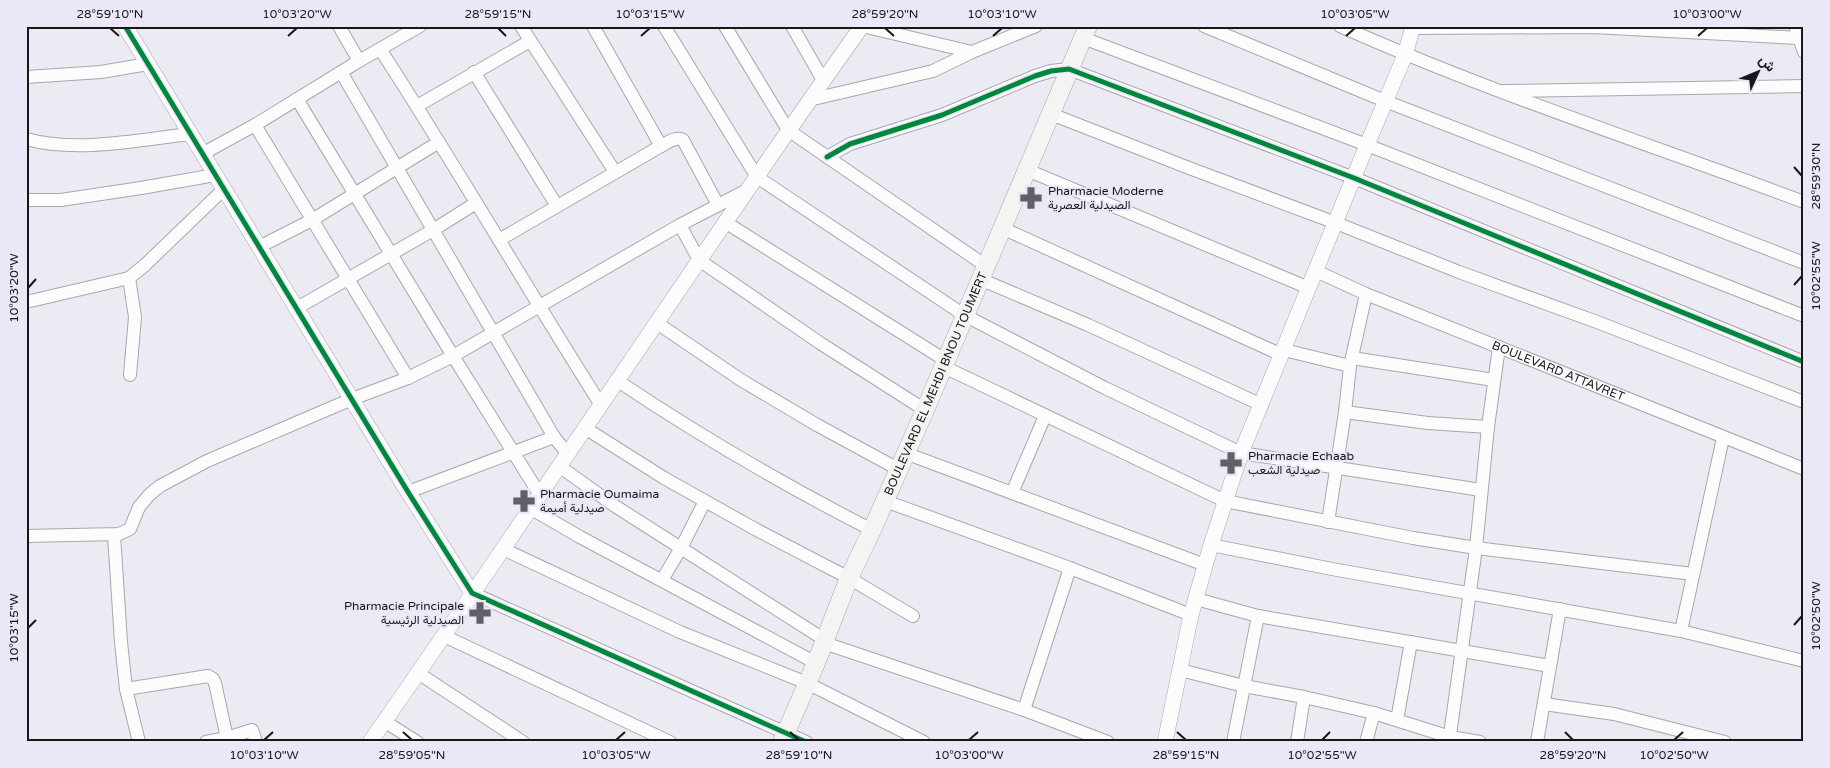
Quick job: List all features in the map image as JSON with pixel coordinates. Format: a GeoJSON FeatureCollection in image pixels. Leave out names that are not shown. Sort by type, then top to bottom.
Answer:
{"type":"FeatureCollection","features":[{"type":"Feature","properties":{"kind":"main road","name":"BOULEVARD EL MEHDI BNOU TOUMERT"},"geometry":{"type":"LineString","coordinates":[[784,737],[825,641],[849,578],[885,501],[1086,32]]}},
{"type":"Feature","properties":{"kind":"street"},"geometry":{"type":"LineString","coordinates":[[125,26],[408,492],[472,593],[784,737],[806,742]]}},
{"type":"Feature","properties":{"kind":"street"},"geometry":{"type":"LineString","coordinates":[[339,26],[359,61]]}},
{"type":"Feature","properties":{"kind":"street"},"geometry":{"type":"LineString","coordinates":[[202,154],[255,125],[420,26]]}},
{"type":"Feature","properties":{"kind":"street"},"geometry":{"type":"LineString","coordinates":[[521,26],[615,172]]}},
{"type":"Feature","properties":{"kind":"street"},"geometry":{"type":"LineString","coordinates":[[593,26],[661,146]]}},
{"type":"Feature","properties":{"kind":"street"},"geometry":{"type":"LineString","coordinates":[[664,26],[753,183],[964,315],[1105,388],[1241,453],[1480,490]]}},
{"type":"Feature","properties":{"kind":"street"},"geometry":{"type":"LineString","coordinates":[[725,26],[788,130],[983,272],[1088,325],[1262,405]]}},
{"type":"Feature","properties":{"kind":"street"},"geometry":{"type":"LineString","coordinates":[[792,26],[823,80]]}},
{"type":"Feature","properties":{"kind":"street"},"geometry":{"type":"LineString","coordinates":[[370,742],[788,130],[862,26],[972,52]]}},
{"type":"Feature","properties":{"kind":"street"},"geometry":{"type":"LineString","coordinates":[[809,100],[921,75],[1036,26]]}},
{"type":"Feature","properties":{"kind":"street"},"geometry":{"type":"LineString","coordinates":[[1204,26],[1385,101],[1804,262]]}},
{"type":"Feature","properties":{"kind":"street"},"geometry":{"type":"LineString","coordinates":[[1340,26],[1405,55],[1496,91],[1804,202]]}},
{"type":"Feature","properties":{"kind":"street"},"geometry":{"type":"LineString","coordinates":[[1165,742],[1191,615],[1204,565],[1241,453],[1405,55],[1413,27],[1797,32],[1804,52]]}},
{"type":"Feature","properties":{"kind":"street"},"geometry":{"type":"LineString","coordinates":[[1086,32],[1366,146],[1804,316]]}},
{"type":"Feature","properties":{"kind":"street"},"geometry":{"type":"LineString","coordinates":[[417,106],[530,41]]}},
{"type":"Feature","properties":{"kind":"street"},"geometry":{"type":"LineString","coordinates":[[380,49],[417,106],[538,307],[601,405]]}},
{"type":"Feature","properties":{"kind":"street"},"geometry":{"type":"LineString","coordinates":[[26,77],[101,72],[148,64]]}},
{"type":"Feature","properties":{"kind":"street"},"geometry":{"type":"LineString","coordinates":[[827,157],[850,144],[942,115],[1035,76],[1050,71],[1069,69],[1354,178],[1804,362]]}},
{"type":"Feature","properties":{"kind":"street"},"geometry":{"type":"LineString","coordinates":[[341,72],[554,437],[563,460],[615,506],[825,641],[1024,710],[1108,742]]}},
{"type":"Feature","properties":{"kind":"street"},"geometry":{"type":"LineString","coordinates":[[474,72],[558,206]]}},
{"type":"Feature","properties":{"kind":"street"},"geometry":{"type":"LineString","coordinates":[[1496,91],[1804,86]]}},
{"type":"Feature","properties":{"kind":"street"},"geometry":{"type":"LineString","coordinates":[[297,99],[540,495]]}},
{"type":"Feature","properties":{"kind":"street"},"geometry":{"type":"LineString","coordinates":[[1051,114],[1459,272],[1597,322],[1804,402]]}},
{"type":"Feature","properties":{"kind":"street"},"geometry":{"type":"LineString","coordinates":[[255,125],[408,378]]}},
{"type":"Feature","properties":{"kind":"street"},"geometry":{"type":"LineString","coordinates":[[26,139],[60,145],[108,144],[190,134]]}},
{"type":"Feature","properties":{"kind":"street"},"geometry":{"type":"LineString","coordinates":[[499,240],[615,172],[679,138],[682,140],[718,205]]}},
{"type":"Feature","properties":{"kind":"street"},"geometry":{"type":"LineString","coordinates":[[259,247],[312,220],[439,142]]}},
{"type":"Feature","properties":{"kind":"street"},"geometry":{"type":"LineString","coordinates":[[1027,170],[1309,288]]}},
{"type":"Feature","properties":{"kind":"street"},"geometry":{"type":"LineString","coordinates":[[26,200],[61,200],[215,175]]}},
{"type":"Feature","properties":{"kind":"street"},"geometry":{"type":"LineString","coordinates":[[26,536],[125,533],[130,529],[139,507],[160,486],[207,461],[352,399],[408,378],[453,356],[718,205],[753,183]]}},
{"type":"Feature","properties":{"kind":"street"},"geometry":{"type":"LineString","coordinates":[[26,302],[128,278],[145,265],[224,189]]}},
{"type":"Feature","properties":{"kind":"street"},"geometry":{"type":"LineString","coordinates":[[296,308],[348,280],[476,203]]}},
{"type":"Feature","properties":{"kind":"street"},"geometry":{"type":"LineString","coordinates":[[726,222],[943,363],[1045,416],[1226,501],[1328,522],[1476,548],[1693,574]]}},
{"type":"Feature","properties":{"kind":"street"},"geometry":{"type":"LineString","coordinates":[[680,225],[699,260],[820,343],[924,410]]}},
{"type":"Feature","properties":{"kind":"street"},"geometry":{"type":"LineString","coordinates":[[1002,228],[1283,352],[1494,380]]}},
{"type":"Feature","properties":{"kind":"street","name":"BOULEVARD ATTAVRET"},"geometry":{"type":"LineString","coordinates":[[1316,271],[1366,294],[1804,469]]}},
{"type":"Feature","properties":{"kind":"street"},"geometry":{"type":"LineString","coordinates":[[128,278],[135,316],[130,374]]}},
{"type":"Feature","properties":{"kind":"street"},"geometry":{"type":"LineString","coordinates":[[1328,522],[1351,362],[1366,294]]}},
{"type":"Feature","properties":{"kind":"street"},"geometry":{"type":"LineString","coordinates":[[657,323],[741,380],[817,425],[901,461],[1012,493],[1204,565]]}},
{"type":"Feature","properties":{"kind":"street"},"geometry":{"type":"LineString","coordinates":[[1450,739],[1476,548],[1480,490],[1499,347]]}},
{"type":"Feature","properties":{"kind":"street"},"geometry":{"type":"LineString","coordinates":[[618,381],[679,422],[730,453],[804,495],[872,530]]}},
{"type":"Feature","properties":{"kind":"street"},"geometry":{"type":"LineString","coordinates":[[1345,412],[1428,423],[1488,428]]}},
{"type":"Feature","properties":{"kind":"street"},"geometry":{"type":"LineString","coordinates":[[1012,493],[1045,416]]}},
{"type":"Feature","properties":{"kind":"street"},"geometry":{"type":"LineString","coordinates":[[585,428],[664,478],[755,529],[849,578],[913,616]]}},
{"type":"Feature","properties":{"kind":"street"},"geometry":{"type":"LineString","coordinates":[[408,492],[554,437]]}},
{"type":"Feature","properties":{"kind":"street"},"geometry":{"type":"LineString","coordinates":[[1681,631],[1723,438]]}},
{"type":"Feature","properties":{"kind":"street"},"geometry":{"type":"LineString","coordinates":[[885,501],[1070,568],[1191,615]]}},
{"type":"Feature","properties":{"kind":"street"},"geometry":{"type":"LineString","coordinates":[[662,580],[706,502]]}},
{"type":"Feature","properties":{"kind":"street"},"geometry":{"type":"LineString","coordinates":[[530,508],[580,537],[816,663]]}},
{"type":"Feature","properties":{"kind":"street"},"geometry":{"type":"LineString","coordinates":[[114,534],[126,689],[139,742]]}},
{"type":"Feature","properties":{"kind":"street"},"geometry":{"type":"LineString","coordinates":[[1211,544],[1332,570],[1681,631],[1804,661]]}},
{"type":"Feature","properties":{"kind":"street"},"geometry":{"type":"LineString","coordinates":[[503,549],[680,632],[807,684],[924,742]]}},
{"type":"Feature","properties":{"kind":"street"},"geometry":{"type":"LineString","coordinates":[[1024,710],[1070,568]]}},
{"type":"Feature","properties":{"kind":"street"},"geometry":{"type":"LineString","coordinates":[[1196,599],[1258,616],[1550,666]]}},
{"type":"Feature","properties":{"kind":"street"},"geometry":{"type":"LineString","coordinates":[[1537,742],[1560,609]]}},
{"type":"Feature","properties":{"kind":"street"},"geometry":{"type":"LineString","coordinates":[[1233,742],[1258,616]]}},
{"type":"Feature","properties":{"kind":"street"},"geometry":{"type":"LineString","coordinates":[[444,636],[670,742]]}},
{"type":"Feature","properties":{"kind":"street"},"geometry":{"type":"LineString","coordinates":[[1397,720],[1411,642]]}},
{"type":"Feature","properties":{"kind":"street"},"geometry":{"type":"LineString","coordinates":[[1180,670],[1244,686],[1374,713],[1450,739],[1480,742]]}},
{"type":"Feature","properties":{"kind":"street"},"geometry":{"type":"LineString","coordinates":[[418,673],[523,742]]}},
{"type":"Feature","properties":{"kind":"street"},"geometry":{"type":"LineString","coordinates":[[126,689],[208,676],[213,678],[227,738]]}},
{"type":"Feature","properties":{"kind":"street"},"geometry":{"type":"LineString","coordinates":[[1297,742],[1304,697]]}},
{"type":"Feature","properties":{"kind":"street"},"geometry":{"type":"LineString","coordinates":[[1544,704],[1614,714],[1725,742]]}},
{"type":"Feature","properties":{"kind":"street"},"geometry":{"type":"LineString","coordinates":[[1366,742],[1374,713]]}},
{"type":"Feature","properties":{"kind":"street"},"geometry":{"type":"LineString","coordinates":[[384,721],[417,742]]}},
{"type":"Feature","properties":{"kind":"street"},"geometry":{"type":"LineString","coordinates":[[206,742],[252,730],[256,742]]}},
{"type":"Feature","properties":{"kind":"cycle path"},"geometry":{"type":"LineString","coordinates":[[125,26],[408,492],[472,593],[806,742]]}},
{"type":"Feature","properties":{"kind":"cycle path"},"geometry":{"type":"LineString","coordinates":[[827,157],[850,144],[942,115],[1035,76],[1051,71],[1069,69],[1354,178],[1804,362]]}},
{"type":"Feature","properties":{"kind":"place","name":"Pharmacie Moderne الصيدلية العصرية"},"geometry":{"type":"Point","coordinates":[1031,198]}},
{"type":"Feature","properties":{"kind":"place","name":"Pharmacie Echaab صيدلية الشعب"},"geometry":{"type":"Point","coordinates":[1231,463]}},
{"type":"Feature","properties":{"kind":"place","name":"Pharmacie Oumaima صيدلية أميمة"},"geometry":{"type":"Point","coordinates":[524,501]}},
{"type":"Feature","properties":{"kind":"place","name":"Pharmacie Principale الصيدلية الرئيسية"},"geometry":{"type":"Point","coordinates":[480,613]}}]}
